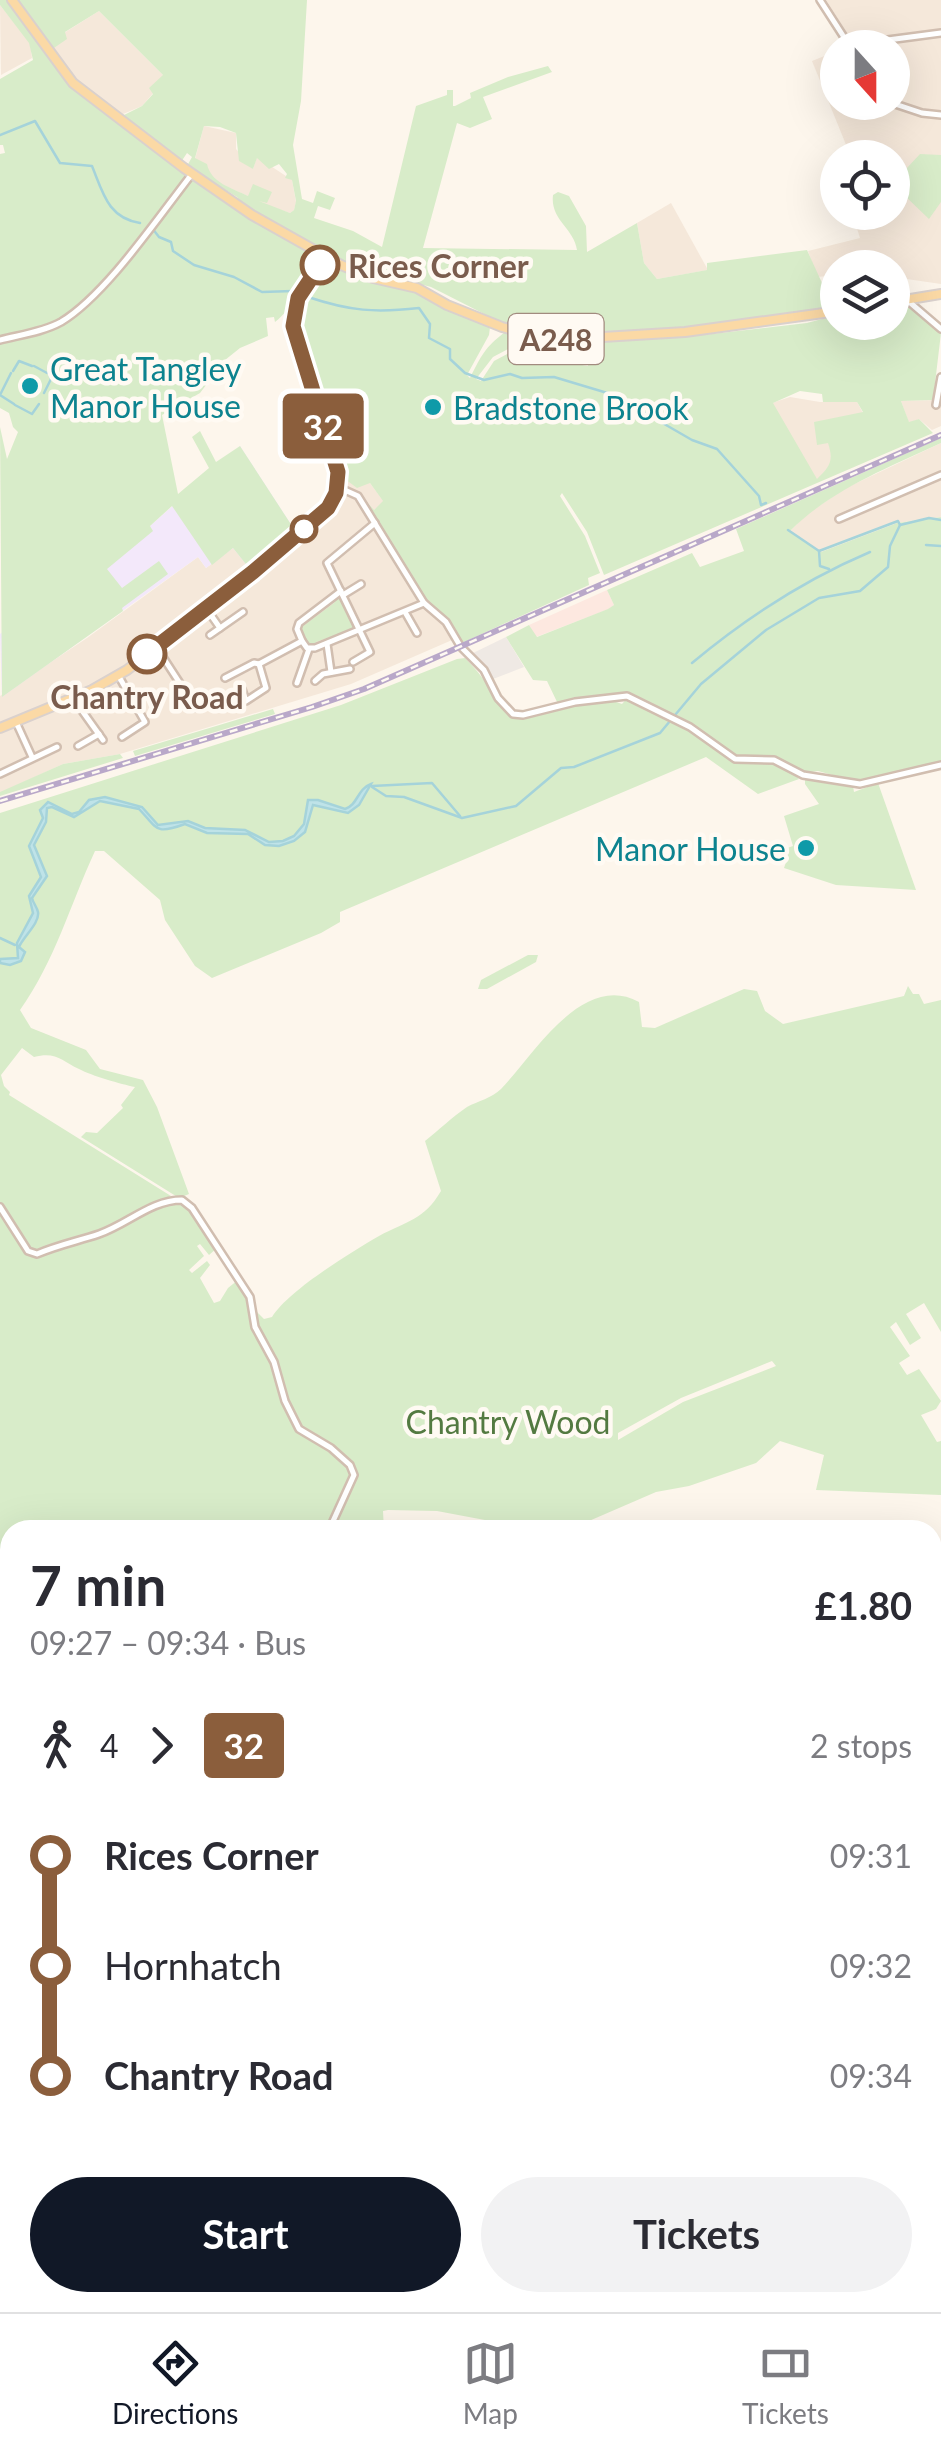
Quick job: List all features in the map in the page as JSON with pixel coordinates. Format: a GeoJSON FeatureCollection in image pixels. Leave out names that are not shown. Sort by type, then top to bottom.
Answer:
{"type":"FeatureCollection","features":[{"type":"Feature","properties":{"kind":"main road"},"geometry":{"type":"LineString","coordinates":[[0,728],[74,698],[118,675],[156,648],[320,516],[332,503],[338,487],[338,472],[293,326],[298,298],[325,256],[192,174],[73,83],[12,0]]}},
{"type":"Feature","properties":{"kind":"main road","name":"A248"},"geometry":{"type":"LineString","coordinates":[[325,256],[364,275],[417,288],[502,327],[548,339],[686,332],[820,313]]}},
{"type":"Feature","properties":{"kind":"main road"},"geometry":{"type":"LineString","coordinates":[[910,299],[941,294]]}},
{"type":"Feature","properties":{"kind":"street"},"geometry":{"type":"LineString","coordinates":[[820,0],[839,30]]}},
{"type":"Feature","properties":{"kind":"street"},"geometry":{"type":"LineString","coordinates":[[910,39],[941,33]]}},
{"type":"Feature","properties":{"kind":"street"},"geometry":{"type":"LineString","coordinates":[[910,109],[941,115]]}},
{"type":"Feature","properties":{"kind":"street"},"geometry":{"type":"LineString","coordinates":[[0,340],[62,322],[84,303],[192,174]]}},
{"type":"Feature","properties":{"kind":"street"},"geometry":{"type":"LineString","coordinates":[[910,303],[941,329]]}},
{"type":"Feature","properties":{"kind":"street"},"geometry":{"type":"LineString","coordinates":[[938,400],[941,377]]}},
{"type":"Feature","properties":{"kind":"street"},"geometry":{"type":"LineString","coordinates":[[838,519],[940,476]]}},
{"type":"Feature","properties":{"kind":"street"},"geometry":{"type":"LineString","coordinates":[[338,487],[358,496],[424,603],[446,622],[460,646],[484,670],[498,698],[514,714],[627,696],[676,720],[735,759],[774,760],[802,775],[860,784],[941,765]]}},
{"type":"Feature","properties":{"kind":"street"},"geometry":{"type":"LineString","coordinates":[[315,681],[370,652],[328,567],[328,558],[375,522]]}},
{"type":"Feature","properties":{"kind":"street"},"geometry":{"type":"LineString","coordinates":[[309,649],[296,630],[299,623],[360,584]]}},
{"type":"Feature","properties":{"kind":"street"},"geometry":{"type":"LineString","coordinates":[[309,649],[424,603]]}},
{"type":"Feature","properties":{"kind":"street"},"geometry":{"type":"LineString","coordinates":[[206,608],[220,628]]}},
{"type":"Feature","properties":{"kind":"street"},"geometry":{"type":"LineString","coordinates":[[210,636],[243,612]]}},
{"type":"Feature","properties":{"kind":"street"},"geometry":{"type":"LineString","coordinates":[[405,612],[416,634]]}},
{"type":"Feature","properties":{"kind":"street"},"geometry":{"type":"LineString","coordinates":[[225,678],[302,641]]}},
{"type":"Feature","properties":{"kind":"street"},"geometry":{"type":"LineString","coordinates":[[327,644],[331,672]]}},
{"type":"Feature","properties":{"kind":"street"},"geometry":{"type":"LineString","coordinates":[[156,648],[196,708]]}},
{"type":"Feature","properties":{"kind":"street"},"geometry":{"type":"LineString","coordinates":[[297,684],[309,649]]}},
{"type":"Feature","properties":{"kind":"street"},"geometry":{"type":"LineString","coordinates":[[247,700],[266,688],[259,664]]}},
{"type":"Feature","properties":{"kind":"street"},"geometry":{"type":"LineString","coordinates":[[118,675],[146,725],[122,737]]}},
{"type":"Feature","properties":{"kind":"street"},"geometry":{"type":"LineString","coordinates":[[242,689],[251,710]]}},
{"type":"Feature","properties":{"kind":"street"},"geometry":{"type":"LineString","coordinates":[[74,698],[101,737],[78,746]]}},
{"type":"Feature","properties":{"kind":"street"},"geometry":{"type":"LineString","coordinates":[[16,722],[32,757]]}},
{"type":"Feature","properties":{"kind":"street"},"geometry":{"type":"LineString","coordinates":[[2,772],[56,747]]}},
{"type":"Feature","properties":{"kind":"street"},"geometry":{"type":"LineString","coordinates":[[0,1206],[28,1251],[37,1254],[102,1233],[167,1201],[182,1200],[192,1208],[250,1297],[255,1327],[274,1362],[285,1401],[300,1429],[350,1465],[354,1475],[334,1520]]}},
{"type":"Feature","properties":{"kind":"shaded area"},"geometry":{"type":"Polygon","coordinates":[[[826,0],[941,0],[941,284],[910,279],[910,250],[820,250],[817,277],[808,251],[860,238],[857,230],[910,230],[910,140],[844,140],[836,120],[910,120],[910,30],[845,30],[826,0]]]}},
{"type":"Feature","properties":{"kind":"shaded area"},"geometry":{"type":"Polygon","coordinates":[[[0,5],[30,43],[32,58],[1,75],[0,5]]]}},
{"type":"Feature","properties":{"kind":"shaded area"},"geometry":{"type":"Polygon","coordinates":[[[99,11],[166,78],[142,106],[117,121],[70,84],[33,34],[64,33],[99,11]]]}},
{"type":"Feature","properties":{"kind":"shaded area"},"geometry":{"type":"Polygon","coordinates":[[[820,58],[820,81],[812,61],[820,58]]]}},
{"type":"Feature","properties":{"kind":"shaded area"},"geometry":{"type":"Polygon","coordinates":[[[204,126],[236,133],[236,149],[253,169],[257,157],[292,180],[294,210],[290,213],[272,207],[221,184],[209,173],[195,159],[204,126]]]}},
{"type":"Feature","properties":{"kind":"shaded area"},"geometry":{"type":"Polygon","coordinates":[[[671,203],[708,270],[657,279],[644,263],[637,223],[671,203]]]}},
{"type":"Feature","properties":{"kind":"shaded area"},"geometry":{"type":"Polygon","coordinates":[[[941,386],[941,426],[932,430],[919,419],[909,423],[901,401],[939,400],[941,386]]]}},
{"type":"Feature","properties":{"kind":"shaded area"},"geometry":{"type":"Polygon","coordinates":[[[790,397],[857,402],[863,413],[829,443],[831,465],[817,480],[772,403],[790,397]]]}},
{"type":"Feature","properties":{"kind":"shaded area"},"geometry":{"type":"Polygon","coordinates":[[[941,443],[941,517],[897,523],[821,552],[782,539],[807,514],[846,488],[941,443]]]}},
{"type":"Feature","properties":{"kind":"shaded area"},"geometry":{"type":"Polygon","coordinates":[[[240,446],[294,529],[249,568],[233,548],[206,568],[198,557],[2,697],[0,634],[152,531],[150,526],[240,446]]]}},
{"type":"Feature","properties":{"kind":"shaded area"},"geometry":{"type":"Polygon","coordinates":[[[341,476],[370,483],[384,502],[374,510],[409,576],[459,637],[351,684],[120,754],[63,764],[0,793],[0,696],[198,557],[206,568],[233,548],[253,572],[328,508],[341,476]]]}},
{"type":"Feature","properties":{"kind":"shaded area"},"geometry":{"type":"Polygon","coordinates":[[[607,590],[614,605],[609,609],[536,637],[529,625],[607,590]]]}},
{"type":"Feature","properties":{"kind":"shaded area"},"geometry":{"type":"Polygon","coordinates":[[[506,637],[524,667],[493,679],[471,654],[506,637]]]}},
{"type":"Feature","properties":{"kind":"green space"},"geometry":{"type":"Polygon","coordinates":[[[0,0],[10,0],[62,76],[80,94],[205,189],[316,259],[287,310],[275,322],[274,317],[266,318],[268,336],[240,348],[225,360],[200,393],[162,415],[178,494],[209,468],[192,437],[200,431],[216,462],[240,446],[294,529],[249,568],[233,548],[212,565],[172,506],[150,526],[153,531],[107,569],[122,588],[159,561],[168,574],[2,697],[0,427],[7,459],[18,432],[9,413],[0,408],[0,342],[64,322],[97,289],[56,322],[0,339],[0,154],[5,153],[0,145],[0,79],[33,60],[29,43],[0,0]]]}},
{"type":"Feature","properties":{"kind":"green space"},"geometry":{"type":"Polygon","coordinates":[[[15,0],[307,0],[301,101],[293,145],[302,199],[313,203],[317,191],[335,198],[330,210],[318,206],[314,218],[353,231],[382,247],[416,106],[453,90],[455,106],[471,98],[470,93],[548,66],[552,72],[483,97],[492,119],[470,128],[457,123],[423,248],[577,250],[555,211],[553,195],[558,192],[569,196],[586,226],[587,252],[637,223],[644,263],[657,279],[707,270],[707,263],[807,250],[820,279],[820,309],[678,329],[557,335],[502,323],[431,287],[347,265],[242,204],[187,166],[192,157],[187,153],[181,162],[120,117],[142,106],[153,94],[149,88],[163,75],[99,11],[65,32],[67,39],[51,50],[15,0]],[[204,126],[195,158],[207,164],[218,180],[248,196],[253,184],[272,192],[267,203],[259,201],[290,213],[296,201],[292,180],[285,178],[287,174],[279,164],[269,169],[257,158],[253,169],[239,161],[236,133],[204,126]]]}},
{"type":"Feature","properties":{"kind":"green space"},"geometry":{"type":"Polygon","coordinates":[[[920,154],[941,155],[941,202],[929,219],[910,201],[910,165],[920,154]]]}},
{"type":"Feature","properties":{"kind":"green space"},"geometry":{"type":"Polygon","coordinates":[[[327,263],[372,281],[425,295],[448,310],[490,327],[467,375],[470,378],[484,352],[505,332],[527,339],[493,357],[476,379],[481,381],[494,361],[534,340],[584,341],[582,365],[588,366],[587,342],[694,336],[820,320],[820,340],[910,340],[910,307],[941,333],[933,400],[901,401],[909,422],[919,419],[933,433],[604,575],[587,532],[562,493],[560,496],[585,536],[600,573],[588,578],[589,585],[462,643],[409,576],[363,498],[374,510],[383,501],[370,483],[357,488],[341,476],[296,331],[300,301],[327,263]],[[800,391],[773,403],[817,479],[828,467],[831,454],[828,443],[817,445],[814,422],[863,412],[857,402],[823,402],[822,394],[800,391]]]}},
{"type":"Feature","properties":{"kind":"green space","name":"Chantry Wood"},"geometry":{"type":"Polygon","coordinates":[[[941,438],[941,443],[842,491],[790,531],[821,552],[897,523],[941,517],[941,763],[854,781],[818,771],[804,773],[776,758],[760,756],[759,759],[786,767],[799,779],[758,794],[706,757],[340,912],[340,922],[321,933],[212,978],[195,966],[165,920],[160,900],[104,851],[95,851],[53,952],[20,1010],[31,1028],[86,1050],[100,1069],[143,1080],[189,1194],[179,1198],[81,1137],[86,1132],[97,1133],[123,1108],[121,1105],[135,1087],[91,1074],[53,1056],[34,1057],[22,1048],[1,1075],[9,1095],[171,1196],[143,1209],[180,1202],[195,1215],[217,1248],[209,1255],[200,1244],[197,1246],[204,1256],[189,1270],[192,1273],[207,1261],[210,1265],[200,1278],[214,1303],[238,1280],[251,1311],[264,1319],[272,1317],[292,1295],[337,1262],[428,1208],[441,1191],[425,1141],[467,1107],[497,1092],[561,1021],[598,998],[618,995],[639,1002],[642,1027],[655,1028],[744,989],[757,991],[765,1011],[783,1024],[904,996],[908,986],[924,1004],[941,1000],[941,1332],[924,1303],[906,1314],[921,1338],[910,1345],[896,1322],[890,1327],[910,1356],[899,1363],[907,1375],[919,1369],[941,1401],[936,1409],[921,1415],[937,1442],[941,1441],[941,1495],[816,1490],[824,1455],[780,1441],[756,1463],[689,1486],[656,1492],[591,1520],[484,1520],[437,1511],[388,1510],[383,1511],[383,1520],[0,1520],[0,813],[341,705],[457,659],[465,658],[472,665],[510,716],[594,701],[622,704],[630,695],[588,697],[558,704],[547,681],[533,680],[506,637],[529,625],[537,637],[608,609],[614,605],[607,590],[692,553],[700,567],[744,551],[736,529],[941,438]],[[772,1361],[681,1398],[618,1433],[618,1440],[683,1402],[776,1366],[772,1361]]]}},
{"type":"Feature","properties":{"kind":"green space"},"geometry":{"type":"Polygon","coordinates":[[[337,598],[343,599],[358,627],[314,646],[306,645],[299,629],[337,598]]]}},
{"type":"Feature","properties":{"kind":"green space"},"geometry":{"type":"Polygon","coordinates":[[[273,709],[275,714],[135,756],[133,751],[273,709]]]}},
{"type":"Feature","properties":{"kind":"green space"},"geometry":{"type":"Polygon","coordinates":[[[120,754],[123,758],[0,796],[0,792],[63,764],[120,754]]]}},
{"type":"Feature","properties":{"kind":"green space"},"geometry":{"type":"Polygon","coordinates":[[[811,778],[853,786],[854,792],[878,783],[916,890],[836,885],[784,868],[784,849],[793,846],[784,816],[819,804],[805,784],[811,778]]]}},
{"type":"Feature","properties":{"kind":"green space"},"geometry":{"type":"Polygon","coordinates":[[[528,955],[538,955],[536,962],[487,989],[478,989],[481,980],[528,955]]]}},
{"type":"Feature","properties":{"kind":"water"},"geometry":{"type":"Polygon","coordinates":[[[371,784],[359,805],[348,813],[313,805],[305,832],[279,846],[265,845],[248,834],[207,833],[185,824],[158,828],[139,809],[100,801],[74,817],[47,808],[46,822],[34,845],[47,876],[32,898],[38,916],[19,947],[25,952],[21,961],[0,963],[0,959],[18,958],[17,943],[33,913],[29,896],[41,877],[29,846],[43,818],[40,810],[48,802],[72,814],[89,800],[105,797],[142,807],[158,825],[188,821],[205,828],[245,830],[269,842],[294,836],[304,824],[308,800],[345,809],[371,784]]]}},
{"type":"Feature","properties":{"kind":"waterway"},"geometry":{"type":"LineString","coordinates":[[0,135],[35,121],[60,163],[92,166],[114,210],[140,223]]}},
{"type":"Feature","properties":{"kind":"waterway"},"geometry":{"type":"LineString","coordinates":[[152,228],[159,237],[171,242],[173,251],[194,265],[234,277],[262,292],[293,291]]}},
{"type":"Feature","properties":{"kind":"waterway"},"geometry":{"type":"LineString","coordinates":[[308,297],[363,310],[419,308],[430,324],[429,338],[450,349],[450,359],[465,373],[484,380],[510,374],[522,378],[554,377],[614,395],[692,440],[717,449],[759,496],[761,505],[766,503]]}},
{"type":"Feature","properties":{"kind":"waterway"},"geometry":{"type":"LineString","coordinates":[[13,371],[19,361],[32,366]]}},
{"type":"Feature","properties":{"kind":"waterway"},"geometry":{"type":"LineString","coordinates":[[34,366],[47,373]]}},
{"type":"Feature","properties":{"kind":"waterway"},"geometry":{"type":"LineString","coordinates":[[11,373],[0,395],[14,404]]}},
{"type":"Feature","properties":{"kind":"waterway"},"geometry":{"type":"LineString","coordinates":[[44,393],[51,379],[49,374]]}},
{"type":"Feature","properties":{"kind":"waterway"},"geometry":{"type":"LineString","coordinates":[[15,405],[32,414],[39,404]]}},
{"type":"Feature","properties":{"kind":"waterway"},"geometry":{"type":"LineString","coordinates":[[788,530],[819,551],[898,521],[900,525],[929,518],[941,520]]}},
{"type":"Feature","properties":{"kind":"waterway"},"geometry":{"type":"LineString","coordinates":[[372,787],[386,796],[404,797],[462,818],[516,806],[561,768],[574,767],[660,733],[701,684],[766,630],[819,598],[860,591],[888,567],[890,546],[900,525]]}},
{"type":"Feature","properties":{"kind":"waterway"},"geometry":{"type":"LineString","coordinates":[[926,545],[941,546]]}},
{"type":"Feature","properties":{"kind":"waterway"},"geometry":{"type":"LineString","coordinates":[[819,551],[820,566],[829,569]]}},
{"type":"Feature","properties":{"kind":"waterway"},"geometry":{"type":"LineString","coordinates":[[692,663],[777,601],[870,552]]}},
{"type":"Feature","properties":{"kind":"waterway"},"geometry":{"type":"LineString","coordinates":[[372,786],[432,783],[460,816]]}},
{"type":"Feature","properties":{"kind":"waterway"},"geometry":{"type":"LineString","coordinates":[[0,938],[15,945]]}},
{"type":"Feature","properties":{"kind":"railway"},"geometry":{"type":"LineString","coordinates":[[0,801],[364,689],[941,435]]}},
{"type":"Feature","properties":{"kind":"bus line","name":"32"},"geometry":{"type":"LineString","coordinates":[[147,654],[276,554],[332,503],[338,472],[293,326],[298,298],[320,265]]}},
{"type":"Feature","properties":{"kind":"place","name":"Rices Corner"},"geometry":{"type":"Point","coordinates":[320,265]}},
{"type":"Feature","properties":{"kind":"place","name":"Great Tangley Manor House"},"geometry":{"type":"Point","coordinates":[30,386]}},
{"type":"Feature","properties":{"kind":"place","name":"Bradstone Brook"},"geometry":{"type":"Point","coordinates":[433,407]}},
{"type":"Feature","properties":{"kind":"place","name":"Chantry Road"},"geometry":{"type":"Point","coordinates":[147,654]}},
{"type":"Feature","properties":{"kind":"place","name":"Manor House"},"geometry":{"type":"Point","coordinates":[806,848]}}]}
